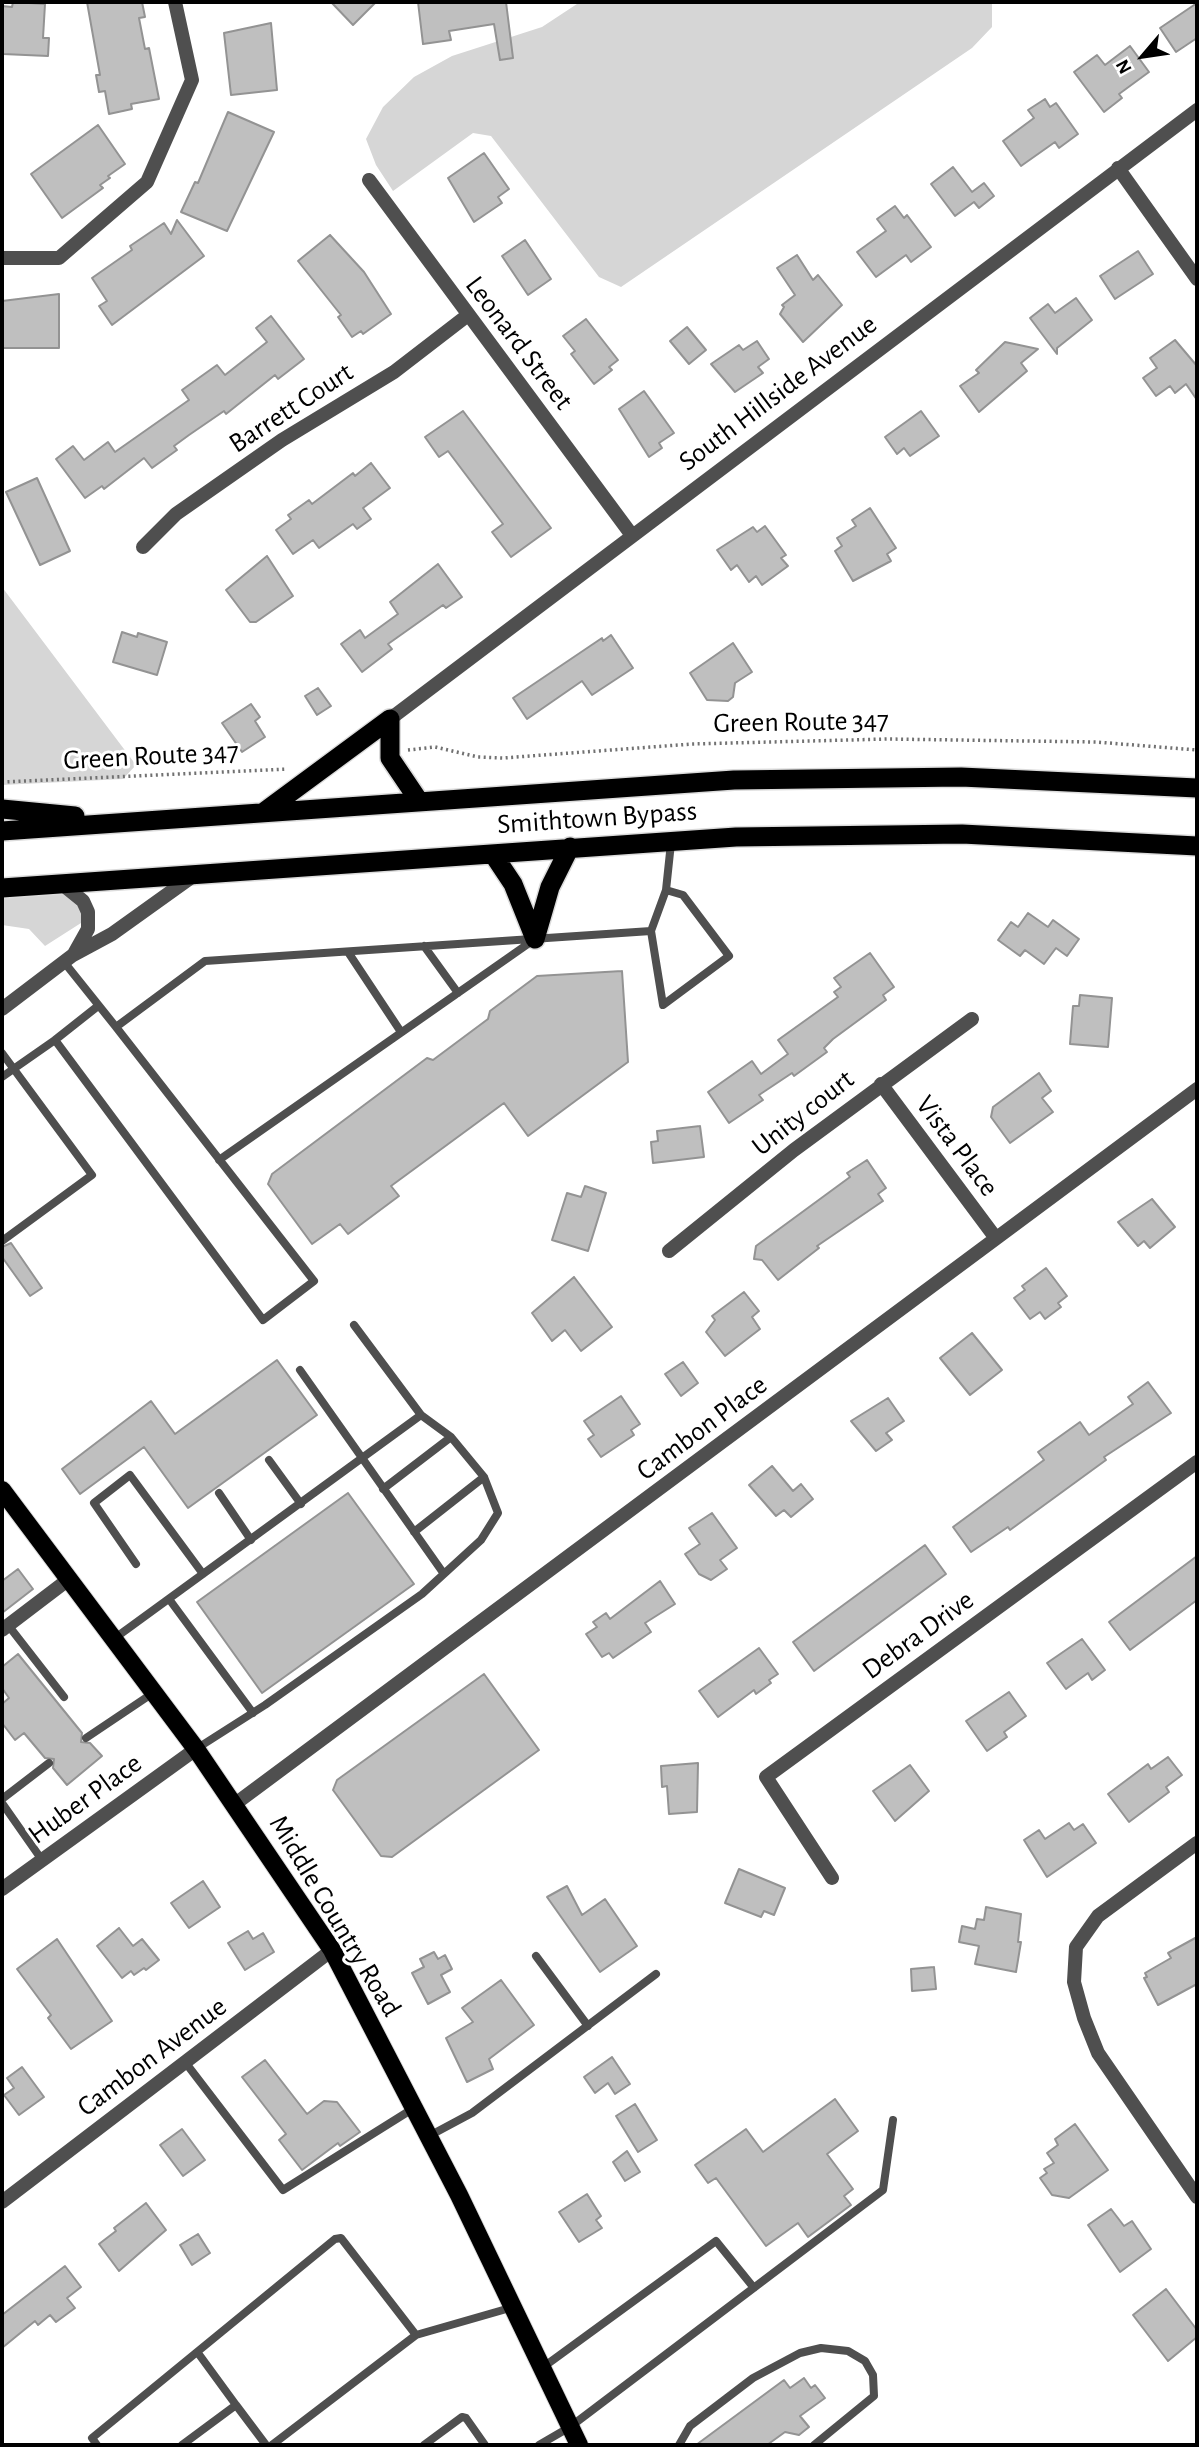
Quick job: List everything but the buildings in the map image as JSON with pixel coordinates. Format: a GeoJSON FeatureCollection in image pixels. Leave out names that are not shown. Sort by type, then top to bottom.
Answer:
{"type":"FeatureCollection","features":[{"type":"Feature","properties":{"kind":"highway"},"geometry":{"type":"LineString","coordinates":[[390,719],[390,758],[419,801]]}},
{"type":"Feature","properties":{"kind":"highway"},"geometry":{"type":"LineString","coordinates":[[264,812],[390,719]]}},
{"type":"Feature","properties":{"kind":"highway","name":"Smithtown Bypass"},"geometry":{"type":"LineString","coordinates":[[2,831],[595,788],[809,778],[1038,779],[1197,788]]}},
{"type":"Feature","properties":{"kind":"highway"},"geometry":{"type":"LineString","coordinates":[[2,809],[132,822]]}},
{"type":"Feature","properties":{"kind":"highway","name":"Smithtown Bypass"},"geometry":{"type":"LineString","coordinates":[[2,888],[570,847],[811,835],[949,834],[1197,846]]}},
{"type":"Feature","properties":{"kind":"highway"},"geometry":{"type":"LineString","coordinates":[[535,939],[550,887],[570,847]]}},
{"type":"Feature","properties":{"kind":"highway"},"geometry":{"type":"LineString","coordinates":[[493,854],[513,884],[535,939]]}},
{"type":"Feature","properties":{"kind":"main road","name":"Middle Country Road"},"geometry":{"type":"LineString","coordinates":[[2,1490],[196,1749],[331,1950],[429,2136],[510,2308],[579,2445]]}},
{"type":"Feature","properties":{"kind":"street"},"geometry":{"type":"LineString","coordinates":[[2,258],[60,258],[147,181],[192,80],[175,2]]}},
{"type":"Feature","properties":{"kind":"street","name":"South Hillside Avenue"},"geometry":{"type":"LineString","coordinates":[[390,719],[631,534],[1197,110]]}},
{"type":"Feature","properties":{"kind":"street"},"geometry":{"type":"LineString","coordinates":[[1118,168],[1197,279]]}},
{"type":"Feature","properties":{"kind":"street","name":"Leonard Street"},"geometry":{"type":"LineString","coordinates":[[369,180],[631,534]]}},
{"type":"Feature","properties":{"kind":"street","name":"Barrett Court"},"geometry":{"type":"LineString","coordinates":[[144,547],[176,514],[282,440],[394,372],[468,315]]}},
{"type":"Feature","properties":{"kind":"street"},"geometry":{"type":"LineString","coordinates":[[2,1009],[69,959],[112,934],[195,874]]}},
{"type":"Feature","properties":{"kind":"street"},"geometry":{"type":"LineString","coordinates":[[62,884],[83,901],[89,917],[88,929],[69,959]]}},
{"type":"Feature","properties":{"kind":"street","name":"Unity court"},"geometry":{"type":"LineString","coordinates":[[668,1251],[881,1084],[972,1019]]}},
{"type":"Feature","properties":{"kind":"street","name":"Vista Place"},"geometry":{"type":"LineString","coordinates":[[881,1084],[995,1237]]}},
{"type":"Feature","properties":{"kind":"street","name":"Cambon Place"},"geometry":{"type":"LineString","coordinates":[[235,1804],[622,1519],[995,1237],[1197,1089]]}},
{"type":"Feature","properties":{"kind":"street","name":"Debra Drive"},"geometry":{"type":"LineString","coordinates":[[832,1878],[766,1777],[1197,1462]]}},
{"type":"Feature","properties":{"kind":"street"},"geometry":{"type":"LineString","coordinates":[[5,1628],[69,1579]]}},
{"type":"Feature","properties":{"kind":"street","name":"Huber Place"},"geometry":{"type":"LineString","coordinates":[[2,1889],[196,1749]]}},
{"type":"Feature","properties":{"kind":"street"},"geometry":{"type":"LineString","coordinates":[[1197,1843],[1098,1916],[1076,1947],[1074,1982],[1098,2053],[1197,2196]]}},
{"type":"Feature","properties":{"kind":"street","name":"Cambon Avenue"},"geometry":{"type":"LineString","coordinates":[[2,2202],[331,1950]]}},
{"type":"Feature","properties":{"kind":"lane"},"geometry":{"type":"LineString","coordinates":[[666,890],[683,895],[729,956],[663,1005],[651,932],[666,890],[671,841]]}},
{"type":"Feature","properties":{"kind":"lane"},"geometry":{"type":"LineString","coordinates":[[116,1027],[205,961],[651,932]]}},
{"type":"Feature","properties":{"kind":"lane"},"geometry":{"type":"LineString","coordinates":[[219,1160],[535,939]]}},
{"type":"Feature","properties":{"kind":"lane"},"geometry":{"type":"LineString","coordinates":[[424,946],[458,993]]}},
{"type":"Feature","properties":{"kind":"lane"},"geometry":{"type":"LineString","coordinates":[[348,952],[401,1032]]}},
{"type":"Feature","properties":{"kind":"lane"},"geometry":{"type":"LineString","coordinates":[[55,1040],[263,1320],[314,1281],[99,1006],[69,959]]}},
{"type":"Feature","properties":{"kind":"lane"},"geometry":{"type":"LineString","coordinates":[[2,1077],[99,1006]]}},
{"type":"Feature","properties":{"kind":"lane"},"geometry":{"type":"LineString","coordinates":[[2,1053],[92,1175],[2,1241]]}},
{"type":"Feature","properties":{"kind":"lane"},"geometry":{"type":"LineString","coordinates":[[196,1749],[253,1713],[422,1594],[481,1540],[498,1513],[484,1477],[451,1437],[421,1415],[354,1325]]}},
{"type":"Feature","properties":{"kind":"lane"},"geometry":{"type":"LineString","coordinates":[[300,1370],[444,1574]]}},
{"type":"Feature","properties":{"kind":"lane"},"geometry":{"type":"LineString","coordinates":[[114,1638],[363,1460],[421,1415]]}},
{"type":"Feature","properties":{"kind":"lane"},"geometry":{"type":"LineString","coordinates":[[383,1489],[451,1437]]}},
{"type":"Feature","properties":{"kind":"lane"},"geometry":{"type":"LineString","coordinates":[[269,1460],[301,1504]]}},
{"type":"Feature","properties":{"kind":"lane"},"geometry":{"type":"LineString","coordinates":[[136,1564],[94,1503],[130,1475],[203,1574]]}},
{"type":"Feature","properties":{"kind":"lane"},"geometry":{"type":"LineString","coordinates":[[414,1532],[484,1477]]}},
{"type":"Feature","properties":{"kind":"lane"},"geometry":{"type":"LineString","coordinates":[[219,1493],[251,1540]]}},
{"type":"Feature","properties":{"kind":"lane"},"geometry":{"type":"LineString","coordinates":[[169,1599],[253,1713]]}},
{"type":"Feature","properties":{"kind":"lane"},"geometry":{"type":"LineString","coordinates":[[5,1628],[64,1697]]}},
{"type":"Feature","properties":{"kind":"lane"},"geometry":{"type":"LineString","coordinates":[[86,1738],[155,1692]]}},
{"type":"Feature","properties":{"kind":"lane"},"geometry":{"type":"LineString","coordinates":[[42,1860],[2,1801],[49,1763]]}},
{"type":"Feature","properties":{"kind":"lane"},"geometry":{"type":"LineString","coordinates":[[536,1956],[588,2026]]}},
{"type":"Feature","properties":{"kind":"lane"},"geometry":{"type":"LineString","coordinates":[[429,2136],[472,2113],[656,1974]]}},
{"type":"Feature","properties":{"kind":"lane"},"geometry":{"type":"LineString","coordinates":[[186,2062],[283,2190],[414,2108]]}},
{"type":"Feature","properties":{"kind":"lane"},"geometry":{"type":"LineString","coordinates":[[538,2445],[570,2427],[883,2190],[893,2120]]}},
{"type":"Feature","properties":{"kind":"lane"},"geometry":{"type":"LineString","coordinates":[[97,2445],[92,2438],[338,2238],[416,2336]]}},
{"type":"Feature","properties":{"kind":"lane"},"geometry":{"type":"LineString","coordinates":[[542,2368],[716,2241],[754,2288]]}},
{"type":"Feature","properties":{"kind":"lane"},"geometry":{"type":"LineString","coordinates":[[272,2445],[416,2336],[510,2308]]}},
{"type":"Feature","properties":{"kind":"lane"},"geometry":{"type":"LineString","coordinates":[[679,2445],[690,2426],[753,2378],[800,2353],[821,2348],[848,2351],[864,2361],[869,2368],[873,2375],[874,2396],[814,2445]]}},
{"type":"Feature","properties":{"kind":"lane"},"geometry":{"type":"LineString","coordinates":[[198,2353],[266,2445]]}},
{"type":"Feature","properties":{"kind":"lane"},"geometry":{"type":"LineString","coordinates":[[182,2445],[236,2405]]}},
{"type":"Feature","properties":{"kind":"lane"},"geometry":{"type":"LineString","coordinates":[[424,2445],[462,2417],[466,2418],[485,2445]]}},
{"type":"Feature","properties":{"kind":"path","name":"Green Route 347"},"geometry":{"type":"LineString","coordinates":[[408,750],[426,746],[478,757],[503,758],[681,744],[888,739],[1096,742],[1197,750]]}},
{"type":"Feature","properties":{"kind":"path","name":"Green Route 347"},"geometry":{"type":"LineString","coordinates":[[2,782],[290,769]]}},
{"type":"Feature","properties":{"kind":"shaded area"},"geometry":{"type":"Polygon","coordinates":[[[580,2],[992,2],[992,27],[972,48],[621,287],[599,277],[491,136],[473,133],[393,191],[376,165],[366,139],[383,107],[414,77],[452,56],[542,27],[580,2]]]}},
{"type":"Feature","properties":{"kind":"shaded area"},"geometry":{"type":"Polygon","coordinates":[[[2,587],[136,765],[123,779],[2,785],[2,587]]]}},
{"type":"Feature","properties":{"kind":"shaded area"},"geometry":{"type":"Polygon","coordinates":[[[68,892],[84,907],[81,923],[45,946],[29,929],[2,925],[2,897],[68,892]]]}}]}
